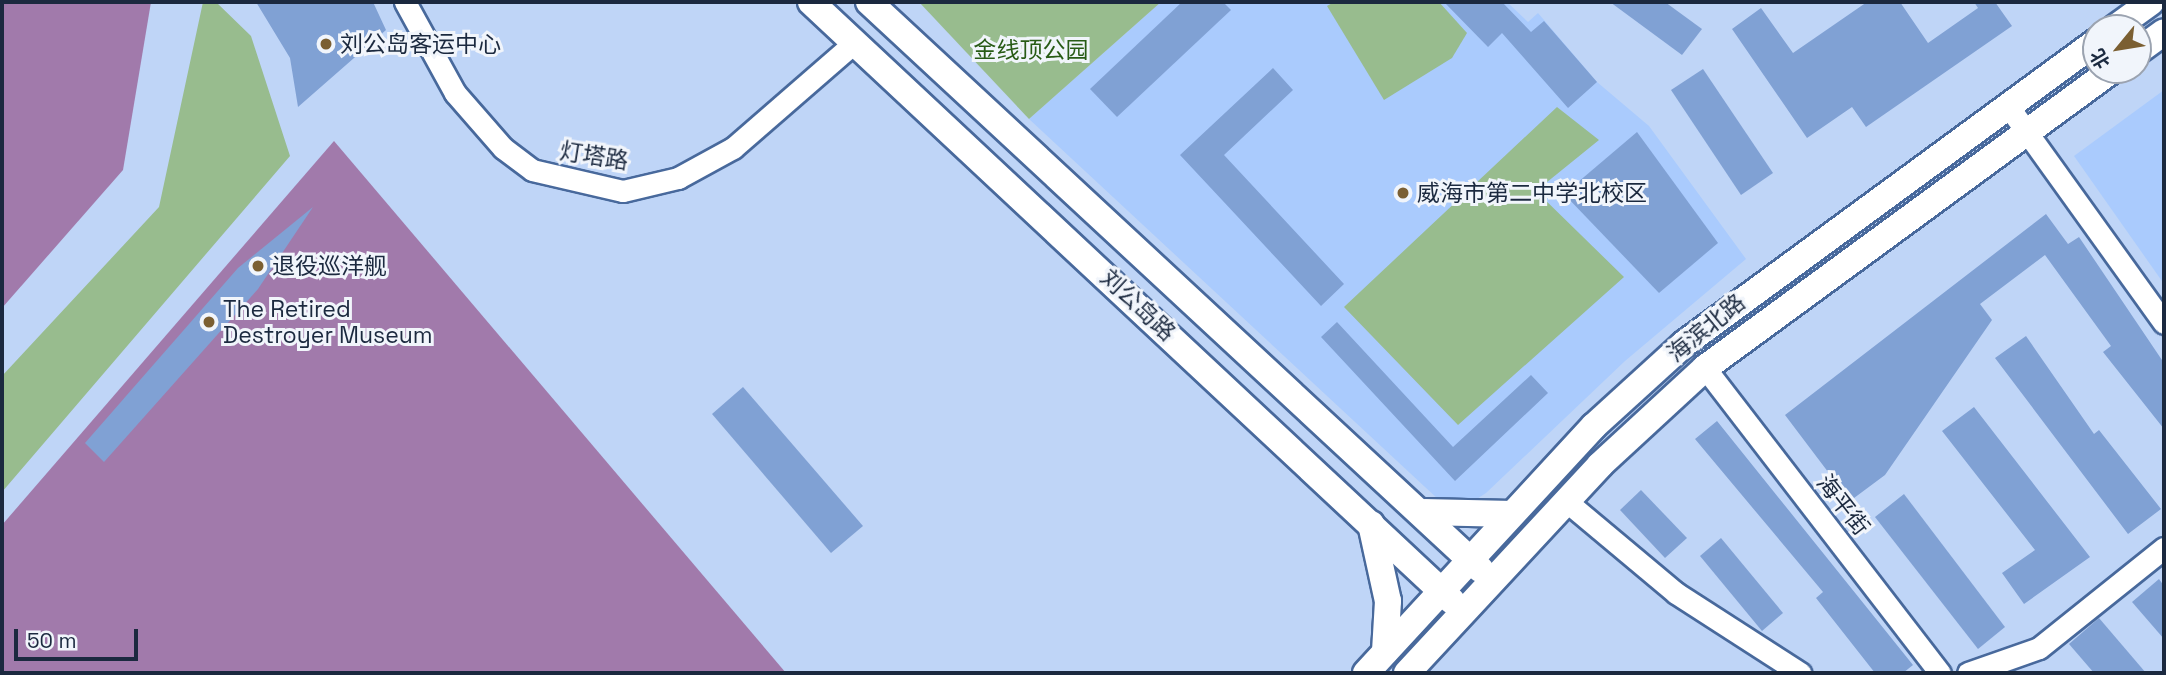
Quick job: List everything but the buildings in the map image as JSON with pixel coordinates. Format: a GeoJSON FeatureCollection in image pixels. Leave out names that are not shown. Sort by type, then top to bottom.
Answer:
{"type":"FeatureCollection","features":[{"type":"Feature","properties":{"kind":"main road","name":"刘公岛路"},"geometry":{"type":"LineString","coordinates":[[811,2],[1371,522],[1463,611]]}},
{"type":"Feature","properties":{"kind":"main road","name":"刘公岛路"},"geometry":{"type":"LineString","coordinates":[[869,2],[1425,512],[1492,580]]}},
{"type":"Feature","properties":{"kind":"main road"},"geometry":{"type":"LineString","coordinates":[[2134,14],[2151,2]]}},
{"type":"Feature","properties":{"kind":"main road","name":"海滨北路"},"geometry":{"type":"LineString","coordinates":[[1366,673],[1511,514],[1684,344],[2082,52]]}},
{"type":"Feature","properties":{"kind":"main road","name":"海滨北路"},"geometry":{"type":"LineString","coordinates":[[1407,673],[1566,501],[1705,368],[2093,84]]}},
{"type":"Feature","properties":{"kind":"main road"},"geometry":{"type":"LineString","coordinates":[[1425,512],[1511,514]]}},
{"type":"Feature","properties":{"kind":"main road"},"geometry":{"type":"LineString","coordinates":[[1371,522],[1388,601],[1385,652]]}},
{"type":"Feature","properties":{"kind":"street","name":"灯塔路"},"geometry":{"type":"LineString","coordinates":[[405,2],[455,93],[503,148],[532,170],[624,191],[678,178],[733,148],[855,42]]}},
{"type":"Feature","properties":{"kind":"street"},"geometry":{"type":"LineString","coordinates":[[2008,106],[2164,323]]}},
{"type":"Feature","properties":{"kind":"street","name":"海平街"},"geometry":{"type":"LineString","coordinates":[[1705,368],[1940,673]]}},
{"type":"Feature","properties":{"kind":"street"},"geometry":{"type":"LineString","coordinates":[[1566,501],[1676,593],[1800,673]]}},
{"type":"Feature","properties":{"kind":"street"},"geometry":{"type":"LineString","coordinates":[[1968,673],[2039,648],[2164,548]]}},
{"type":"Feature","properties":{"kind":"shaded area"},"geometry":{"type":"Polygon","coordinates":[[[2,2],[151,2],[123,170],[2,308],[2,2]]]}},
{"type":"Feature","properties":{"kind":"shaded area","name":"威海市第二中学北校区"},"geometry":{"type":"Polygon","coordinates":[[[1161,2],[1507,2],[1528,22],[1538,13],[1597,82],[1649,126],[1746,259],[1625,361],[1486,493],[1469,504],[1439,500],[1029,119],[1161,2]]]}},
{"type":"Feature","properties":{"kind":"shaded area"},"geometry":{"type":"Polygon","coordinates":[[[2164,90],[2164,284],[2074,156],[2164,90]]]}},
{"type":"Feature","properties":{"kind":"shaded area"},"geometry":{"type":"Polygon","coordinates":[[[334,141],[786,673],[2,673],[2,525],[334,141]]]}},
{"type":"Feature","properties":{"kind":"green space"},"geometry":{"type":"Polygon","coordinates":[[[203,2],[216,2],[251,36],[290,156],[2,492],[2,376],[159,207],[203,2]]]}},
{"type":"Feature","properties":{"kind":"green space","name":"金线顶公园"},"geometry":{"type":"Polygon","coordinates":[[[919,2],[1161,2],[1029,119],[919,2]]]}},
{"type":"Feature","properties":{"kind":"green space"},"geometry":{"type":"Polygon","coordinates":[[[1334,2],[1439,2],[1467,33],[1452,58],[1384,100],[1327,6],[1334,2]]]}},
{"type":"Feature","properties":{"kind":"green space"},"geometry":{"type":"Polygon","coordinates":[[[1557,107],[1599,140],[1536,191],[1624,277],[1458,425],[1344,307],[1557,107]]]}},
{"type":"Feature","properties":{"kind":"place","name":"刘公岛客运中心"},"geometry":{"type":"Point","coordinates":[326,44]}},
{"type":"Feature","properties":{"kind":"place","name":"威海市第二中学北校区"},"geometry":{"type":"Point","coordinates":[1403,193]}},
{"type":"Feature","properties":{"kind":"place","name":"退役巡洋舰"},"geometry":{"type":"Point","coordinates":[258,266]}},
{"type":"Feature","properties":{"kind":"place","name":"The Retired Destroyer Museum"},"geometry":{"type":"Point","coordinates":[209,322]}}]}
